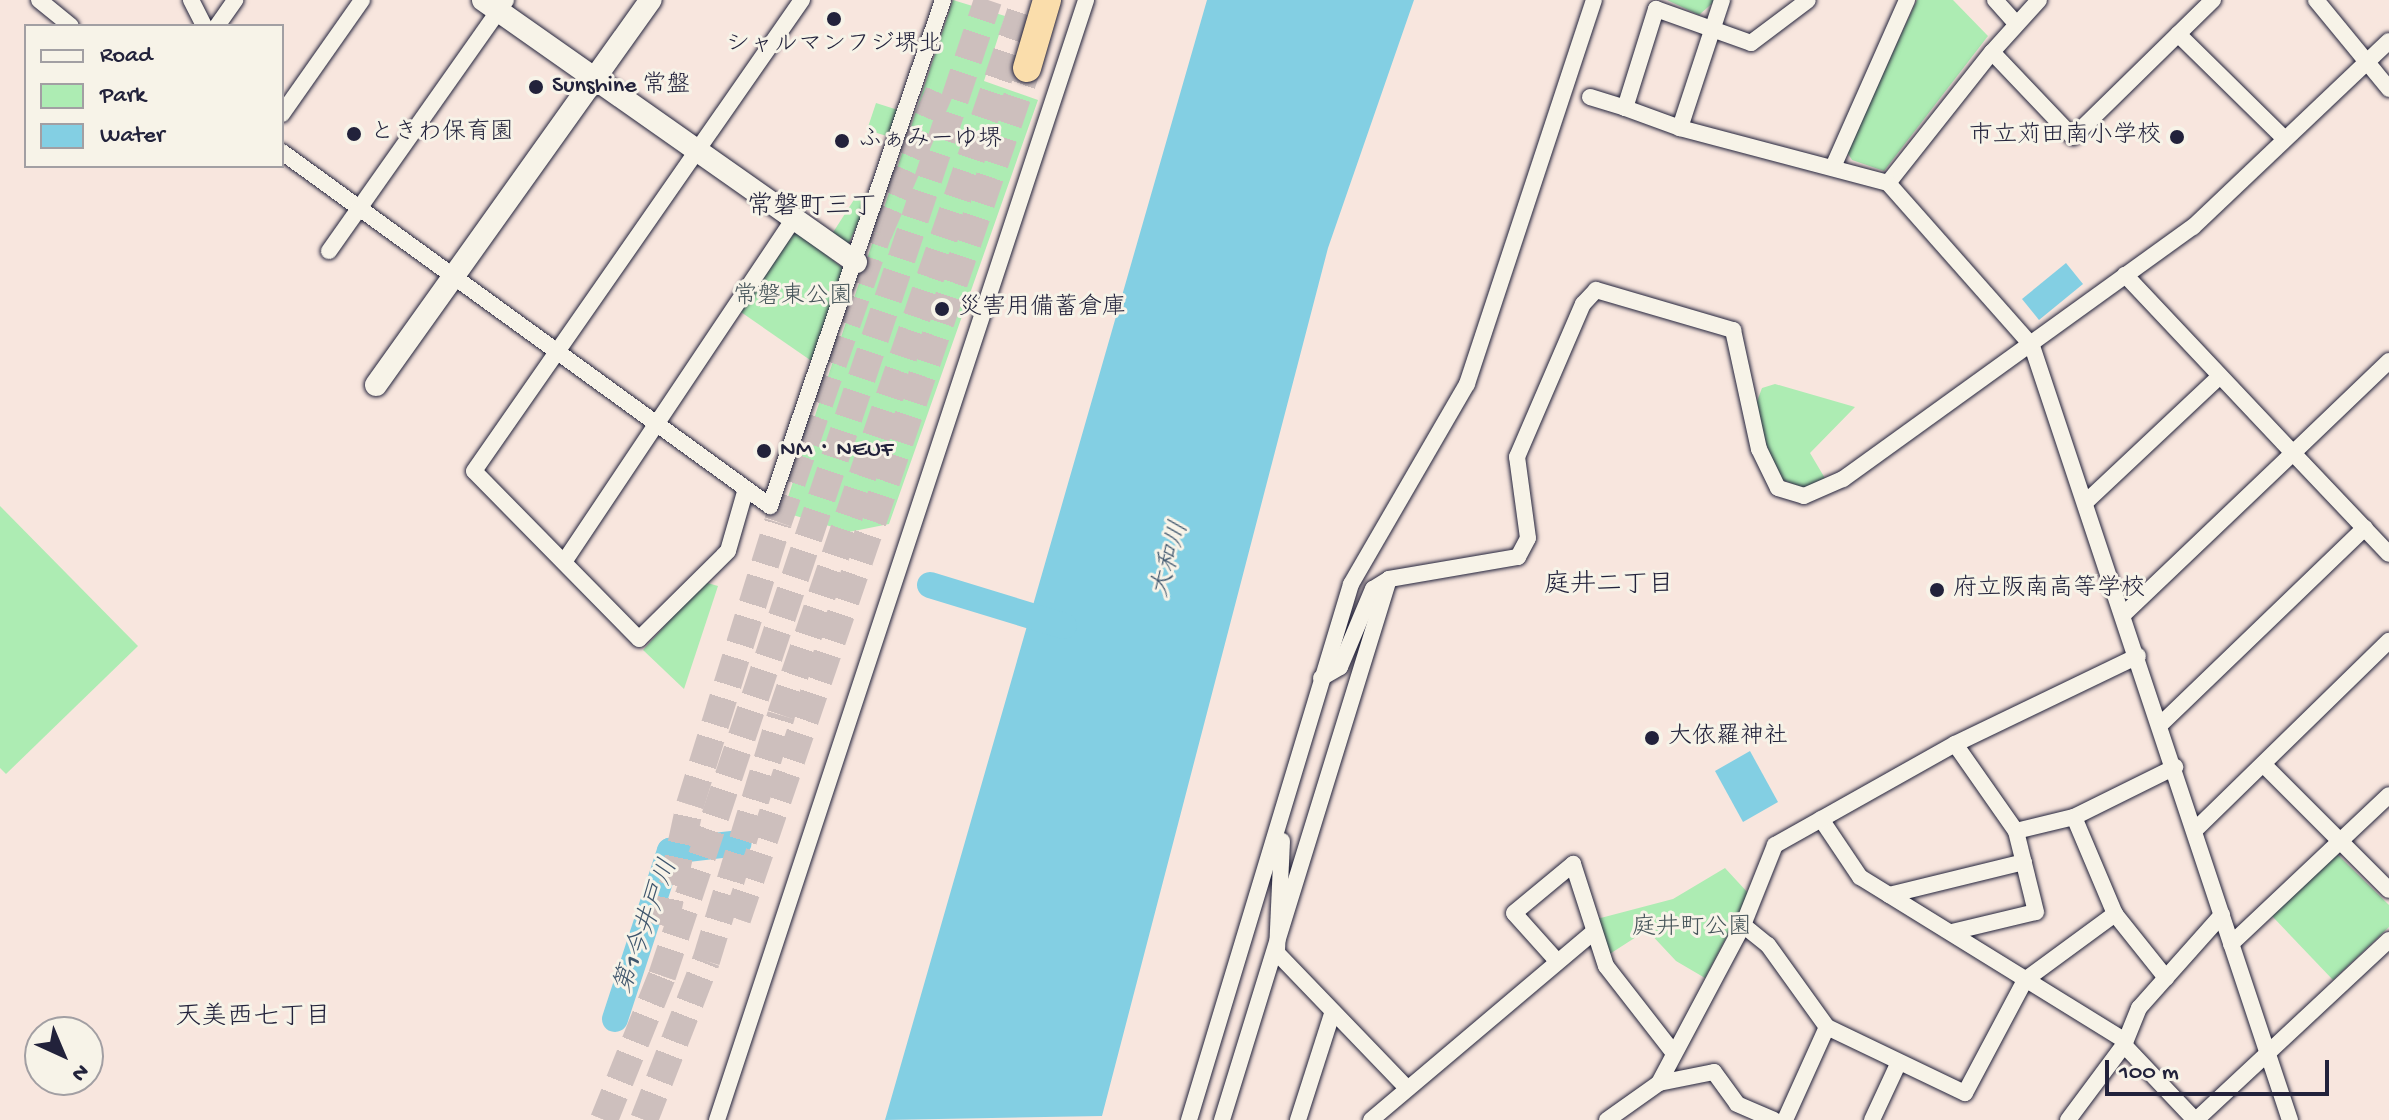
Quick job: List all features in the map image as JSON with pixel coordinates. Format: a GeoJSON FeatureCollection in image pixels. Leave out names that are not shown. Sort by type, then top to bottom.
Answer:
{"type":"FeatureCollection","features":[{"type":"Feature","properties":{"kind":"highway"},"geometry":{"type":"LineString","coordinates":[[1027,68],[1047,0]]}},
{"type":"Feature","properties":{"kind":"street"},"geometry":{"type":"LineString","coordinates":[[39,0],[69,24]]}},
{"type":"Feature","properties":{"kind":"street"},"geometry":{"type":"LineString","coordinates":[[191,0],[203,24]]}},
{"type":"Feature","properties":{"kind":"street"},"geometry":{"type":"LineString","coordinates":[[218,24],[235,0]]}},
{"type":"Feature","properties":{"kind":"street"},"geometry":{"type":"LineString","coordinates":[[284,111],[362,0]]}},
{"type":"Feature","properties":{"kind":"street"},"geometry":{"type":"LineString","coordinates":[[376,385],[651,0]]}},
{"type":"Feature","properties":{"kind":"street"},"geometry":{"type":"LineString","coordinates":[[745,492],[728,551],[639,639],[474,471],[553,352],[802,0]]}},
{"type":"Feature","properties":{"kind":"street"},"geometry":{"type":"LineString","coordinates":[[717,1120],[1086,0]]}},
{"type":"Feature","properties":{"kind":"street"},"geometry":{"type":"LineString","coordinates":[[1189,1120],[1351,584],[1467,384],[1594,0]]}},
{"type":"Feature","properties":{"kind":"street"},"geometry":{"type":"LineString","coordinates":[[1680,128],[1722,0]]}},
{"type":"Feature","properties":{"kind":"street"},"geometry":{"type":"LineString","coordinates":[[1625,108],[1656,9],[1751,43],[1808,0]]}},
{"type":"Feature","properties":{"kind":"street"},"geometry":{"type":"LineString","coordinates":[[1833,167],[1907,0]]}},
{"type":"Feature","properties":{"kind":"street"},"geometry":{"type":"LineString","coordinates":[[1995,0],[2016,23]]}},
{"type":"Feature","properties":{"kind":"street"},"geometry":{"type":"LineString","coordinates":[[1888,183],[1992,52],[2039,0]]}},
{"type":"Feature","properties":{"kind":"street"},"geometry":{"type":"LineString","coordinates":[[1992,52],[2073,137],[2213,0]]}},
{"type":"Feature","properties":{"kind":"street"},"geometry":{"type":"LineString","coordinates":[[2316,0],[2389,89]]}},
{"type":"Feature","properties":{"kind":"street"},"geometry":{"type":"LineString","coordinates":[[284,153],[745,492],[770,506],[856,262],[941,1]]}},
{"type":"Feature","properties":{"kind":"street"},"geometry":{"type":"LineString","coordinates":[[329,251],[496,3],[594,79],[856,262]]}},
{"type":"Feature","properties":{"kind":"street"},"geometry":{"type":"LineString","coordinates":[[2178,34],[2285,139]]}},
{"type":"Feature","properties":{"kind":"street"},"geometry":{"type":"LineString","coordinates":[[1321,678],[1340,667],[1373,589],[1389,579],[1518,557],[1528,538],[1517,457],[1583,304],[1596,290],[1733,330],[1759,449],[1778,488],[1804,496],[1843,479],[2032,346],[2193,227],[2389,41]]}},
{"type":"Feature","properties":{"kind":"street"},"geometry":{"type":"LineString","coordinates":[[1590,97],[1680,128],[1888,183],[2032,346],[2088,500],[2290,1120]]}},
{"type":"Feature","properties":{"kind":"street"},"geometry":{"type":"LineString","coordinates":[[564,562],[794,219]]}},
{"type":"Feature","properties":{"kind":"street"},"geometry":{"type":"LineString","coordinates":[[2125,275],[2389,554]]}},
{"type":"Feature","properties":{"kind":"street"},"geometry":{"type":"LineString","coordinates":[[2124,614],[2389,361]]}},
{"type":"Feature","properties":{"kind":"street"},"geometry":{"type":"LineString","coordinates":[[2088,500],[2219,377]]}},
{"type":"Feature","properties":{"kind":"street"},"geometry":{"type":"LineString","coordinates":[[2161,724],[2365,528]]}},
{"type":"Feature","properties":{"kind":"street"},"geometry":{"type":"LineString","coordinates":[[1222,1120],[1277,953],[1389,579]]}},
{"type":"Feature","properties":{"kind":"street"},"geometry":{"type":"LineString","coordinates":[[2195,830],[2265,766],[2389,641]]}},
{"type":"Feature","properties":{"kind":"street"},"geometry":{"type":"LineString","coordinates":[[1659,1083],[1743,925],[1775,845],[1955,744],[2138,656]]}},
{"type":"Feature","properties":{"kind":"street"},"geometry":{"type":"LineString","coordinates":[[1952,932],[2036,912],[2016,831],[1955,744]]}},
{"type":"Feature","properties":{"kind":"street"},"geometry":{"type":"LineString","coordinates":[[2265,766],[2342,839],[2389,890]]}},
{"type":"Feature","properties":{"kind":"street"},"geometry":{"type":"LineString","coordinates":[[2016,831],[2074,817],[2175,767]]}},
{"type":"Feature","properties":{"kind":"street"},"geometry":{"type":"LineString","coordinates":[[2231,944],[2389,795]]}},
{"type":"Feature","properties":{"kind":"street"},"geometry":{"type":"LineString","coordinates":[[1283,814],[1277,953],[1332,1014],[1406,1087]]}},
{"type":"Feature","properties":{"kind":"street"},"geometry":{"type":"LineString","coordinates":[[2074,817],[2115,914],[2166,978]]}},
{"type":"Feature","properties":{"kind":"street"},"geometry":{"type":"LineString","coordinates":[[1821,819],[1841,859],[1889,895],[2125,1043],[2195,1120],[2389,940]]}},
{"type":"Feature","properties":{"kind":"street"},"geometry":{"type":"LineString","coordinates":[[1889,895],[2024,862]]}},
{"type":"Feature","properties":{"kind":"street"},"geometry":{"type":"LineString","coordinates":[[1557,961],[1514,913],[1573,864],[1591,934],[1606,966],[1673,1052]]}},
{"type":"Feature","properties":{"kind":"street"},"geometry":{"type":"LineString","coordinates":[[1743,925],[1768,945],[1827,1027],[1898,1064],[1965,1093],[2025,980],[2115,914]]}},
{"type":"Feature","properties":{"kind":"street"},"geometry":{"type":"LineString","coordinates":[[2068,1120],[2125,1043],[2139,1008],[2222,915]]}},
{"type":"Feature","properties":{"kind":"street"},"geometry":{"type":"LineString","coordinates":[[1371,1120],[1406,1087],[1591,934]]}},
{"type":"Feature","properties":{"kind":"street"},"geometry":{"type":"LineString","coordinates":[[1298,1120],[1332,1014]]}},
{"type":"Feature","properties":{"kind":"street"},"geometry":{"type":"LineString","coordinates":[[1785,1120],[1827,1027]]}},
{"type":"Feature","properties":{"kind":"street"},"geometry":{"type":"LineString","coordinates":[[1872,1120],[1898,1064]]}},
{"type":"Feature","properties":{"kind":"street"},"geometry":{"type":"LineString","coordinates":[[1607,1120],[1659,1083],[1714,1072],[1737,1104],[1774,1120]]}},
{"type":"Feature","properties":{"kind":"street"},"geometry":{"type":"LineString","coordinates":[[1200,1120],[1202,1076]]}},
{"type":"Feature","properties":{"kind":"green space"},"geometry":{"type":"Polygon","coordinates":[[[953,0],[1005,16],[984,81],[1038,100],[889,524],[849,532],[783,512],[953,0]]]}},
{"type":"Feature","properties":{"kind":"green space"},"geometry":{"type":"Polygon","coordinates":[[[1667,0],[1716,0],[1699,15],[1667,0]]]}},
{"type":"Feature","properties":{"kind":"green space"},"geometry":{"type":"Polygon","coordinates":[[[1917,0],[1953,0],[1988,36],[1884,171],[1852,160],[1847,152],[1917,0]]]}},
{"type":"Feature","properties":{"kind":"green space"},"geometry":{"type":"Polygon","coordinates":[[[876,103],[898,110],[890,137],[867,130],[876,103]]]}},
{"type":"Feature","properties":{"kind":"green space"},"geometry":{"type":"Polygon","coordinates":[[[857,195],[869,199],[848,245],[832,234],[857,195]]]}},
{"type":"Feature","properties":{"kind":"green space","name":"常磐東公園"},"geometry":{"type":"Polygon","coordinates":[[[796,231],[844,269],[813,362],[738,310],[796,231]]]}},
{"type":"Feature","properties":{"kind":"green space"},"geometry":{"type":"Polygon","coordinates":[[[1775,384],[1855,407],[1810,453],[1826,480],[1807,489],[1780,479],[1767,447],[1756,404],[1762,388],[1775,384]]]}},
{"type":"Feature","properties":{"kind":"green space"},"geometry":{"type":"Polygon","coordinates":[[[0,506],[138,646],[6,774],[0,768],[0,506]]]}},
{"type":"Feature","properties":{"kind":"green space"},"geometry":{"type":"Polygon","coordinates":[[[704,582],[718,586],[684,689],[643,650],[704,582]]]}},
{"type":"Feature","properties":{"kind":"green space"},"geometry":{"type":"Polygon","coordinates":[[[2337,854],[2389,905],[2389,927],[2333,980],[2272,916],[2337,854]]]}},
{"type":"Feature","properties":{"kind":"green space","name":"庭井町公園"},"geometry":{"type":"Polygon","coordinates":[[[1725,868],[1749,894],[1705,978],[1676,961],[1647,930],[1605,957],[1593,920],[1673,899],[1725,868]]]}},
{"type":"Feature","properties":{"kind":"water","name":"大和川"},"geometry":{"type":"Polygon","coordinates":[[[1207,0],[1414,0],[1328,248],[1102,1116],[885,1120],[1207,0]]]}},
{"type":"Feature","properties":{"kind":"water"},"geometry":{"type":"Polygon","coordinates":[[[2066,263],[2083,284],[2039,320],[2022,299],[2066,263]]]}},
{"type":"Feature","properties":{"kind":"water"},"geometry":{"type":"Polygon","coordinates":[[[1750,751],[1778,802],[1743,822],[1715,771],[1750,751]]]}},
{"type":"Feature","properties":{"kind":"waterway","name":"第1今井戸川"},"geometry":{"type":"LineString","coordinates":[[930,585],[1064,626]]}},
{"type":"Feature","properties":{"kind":"waterway","name":"第1今井戸川"},"geometry":{"type":"LineString","coordinates":[[615,1019],[670,851],[739,843]]}},
{"type":"Feature","properties":{"kind":"tunnel"},"geometry":{"type":"LineString","coordinates":[[604,1120],[662,976],[988,0]]}},
{"type":"Feature","properties":{"kind":"tunnel"},"geometry":{"type":"LineString","coordinates":[[644,1120],[706,961],[781,715],[1025,0]]}},
{"type":"Feature","properties":{"kind":"tunnel"},"geometry":{"type":"LineString","coordinates":[[737,919],[1027,68]]}},
{"type":"Feature","properties":{"kind":"tunnel"},"geometry":{"type":"LineString","coordinates":[[664,926],[690,805],[778,522],[878,234],[942,86]]}},
{"type":"Feature","properties":{"kind":"place","name":"シャルマンフジ堺北"},"geometry":{"type":"Point","coordinates":[834,19]}},
{"type":"Feature","properties":{"kind":"place","name":"Sunshine 常盤"},"geometry":{"type":"Point","coordinates":[536,87]}},
{"type":"Feature","properties":{"kind":"place","name":"ときわ保育園"},"geometry":{"type":"Point","coordinates":[354,134]}},
{"type":"Feature","properties":{"kind":"place","name":"市立苅田南小学校"},"geometry":{"type":"Point","coordinates":[2177,137]}},
{"type":"Feature","properties":{"kind":"place","name":"ふぁみーゆ堺"},"geometry":{"type":"Point","coordinates":[842,141]}},
{"type":"Feature","properties":{"kind":"place","name":"災害用備蓄倉庫"},"geometry":{"type":"Point","coordinates":[942,309]}},
{"type":"Feature","properties":{"kind":"place","name":"NM・NEUF"},"geometry":{"type":"Point","coordinates":[764,451]}},
{"type":"Feature","properties":{"kind":"place","name":"府立阪南高等学校"},"geometry":{"type":"Point","coordinates":[1937,590]}},
{"type":"Feature","properties":{"kind":"place","name":"大依羅神社"},"geometry":{"type":"Point","coordinates":[1652,738]}},
{"type":"Feature","properties":{"kind":"district","name":"常磐町三丁"},"geometry":{"type":"Point","coordinates":[812,209]}},
{"type":"Feature","properties":{"kind":"district","name":"庭井二丁目"},"geometry":{"type":"Point","coordinates":[1609,587]}},
{"type":"Feature","properties":{"kind":"district","name":"天美西七丁目"},"geometry":{"type":"Point","coordinates":[253,1019]}}]}
